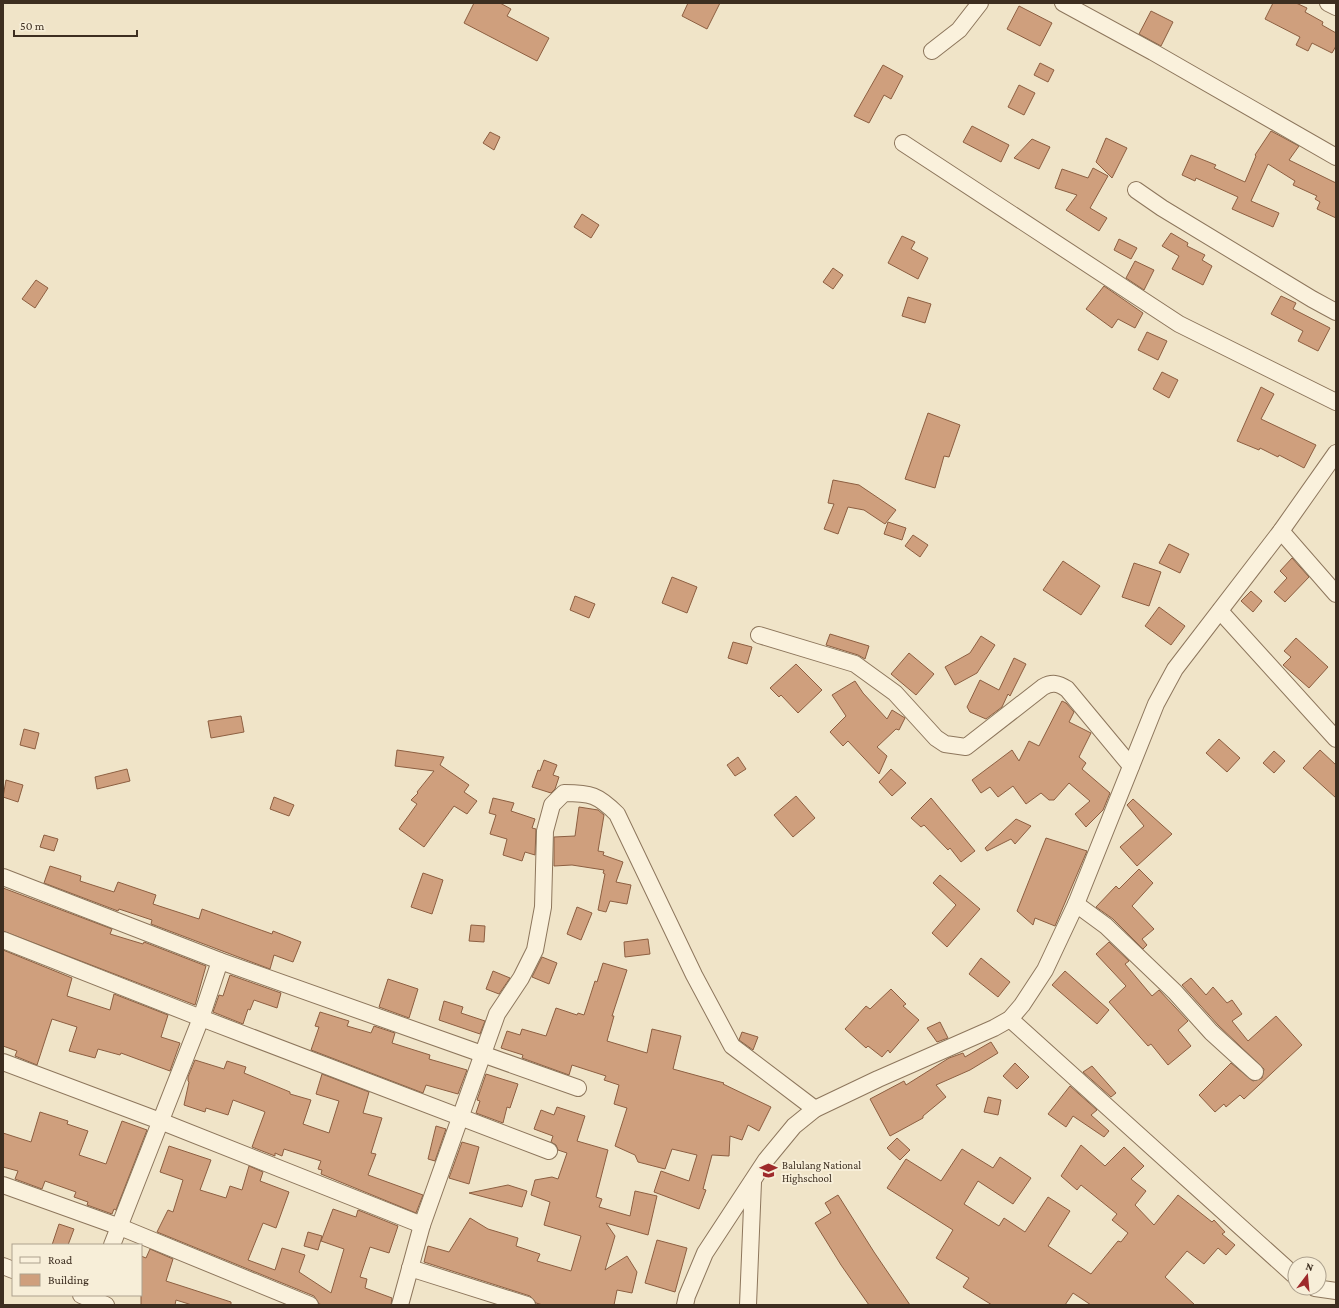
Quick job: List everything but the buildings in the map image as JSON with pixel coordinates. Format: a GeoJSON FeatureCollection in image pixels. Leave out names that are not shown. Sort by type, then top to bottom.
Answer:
{"type":"FeatureCollection","features":[{"type":"Feature","properties":{"kind":"street"},"geometry":{"type":"LineString","coordinates":[[932,51],[959,30],[980,3]]}},
{"type":"Feature","properties":{"kind":"street"},"geometry":{"type":"LineString","coordinates":[[1063,3],[1153,52],[1336,156]]}},
{"type":"Feature","properties":{"kind":"street"},"geometry":{"type":"LineString","coordinates":[[1328,3],[1336,7]]}},
{"type":"Feature","properties":{"kind":"street"},"geometry":{"type":"LineString","coordinates":[[903,143],[1179,324],[1336,402]]}},
{"type":"Feature","properties":{"kind":"street"},"geometry":{"type":"LineString","coordinates":[[1136,190],[1175,216],[1336,312]]}},
{"type":"Feature","properties":{"kind":"street"},"geometry":{"type":"LineString","coordinates":[[685,1305],[687,1296],[705,1254],[776,1146],[794,1126],[815,1109],[878,1079],[970,1040],[1010,1019],[1022,1005],[1045,970],[1076,904],[1156,704],[1175,669],[1333,463]]}},
{"type":"Feature","properties":{"kind":"street"},"geometry":{"type":"LineString","coordinates":[[1280,531],[1336,594]]}},
{"type":"Feature","properties":{"kind":"street"},"geometry":{"type":"LineString","coordinates":[[1220,611],[1336,739]]}},
{"type":"Feature","properties":{"kind":"street"},"geometry":{"type":"LineString","coordinates":[[759,635],[855,664],[895,693],[936,738],[945,744],[955,747],[966,747],[1043,687],[1051,683],[1060,685],[1067,689],[1131,766]]}},
{"type":"Feature","properties":{"kind":"street"},"geometry":{"type":"LineString","coordinates":[[400,1305],[422,1224],[497,1014],[521,978],[535,950],[543,907],[545,831],[552,805],[564,793],[581,793],[602,799],[617,814],[694,975],[732,1046],[815,1109]]}},
{"type":"Feature","properties":{"kind":"street"},"geometry":{"type":"LineString","coordinates":[[3,877],[220,961],[578,1088]]}},
{"type":"Feature","properties":{"kind":"street"},"geometry":{"type":"LineString","coordinates":[[1076,904],[1112,931],[1175,992],[1210,1032],[1255,1072]]}},
{"type":"Feature","properties":{"kind":"street"},"geometry":{"type":"LineString","coordinates":[[3,940],[201,1018],[549,1151]]}},
{"type":"Feature","properties":{"kind":"street"},"geometry":{"type":"LineString","coordinates":[[112,1244],[201,1018],[220,961]]}},
{"type":"Feature","properties":{"kind":"street"},"geometry":{"type":"LineString","coordinates":[[1010,1019],[1287,1269]]}},
{"type":"Feature","properties":{"kind":"street"},"geometry":{"type":"LineString","coordinates":[[3,1062],[160,1121],[422,1224]]}},
{"type":"Feature","properties":{"kind":"street"},"geometry":{"type":"LineString","coordinates":[[748,1305],[753,1182]]}},
{"type":"Feature","properties":{"kind":"street"},"geometry":{"type":"LineString","coordinates":[[3,1185],[120,1227],[310,1305]]}},
{"type":"Feature","properties":{"kind":"street"},"geometry":{"type":"LineString","coordinates":[[410,1268],[527,1305]]}},
{"type":"Feature","properties":{"kind":"street"},"geometry":{"type":"LineString","coordinates":[[87,1298],[106,1305]]}},
{"type":"Feature","properties":{"kind":"place","name":"Balulang National Highschool"},"geometry":{"type":"Point","coordinates":[769,1171]}}]}
